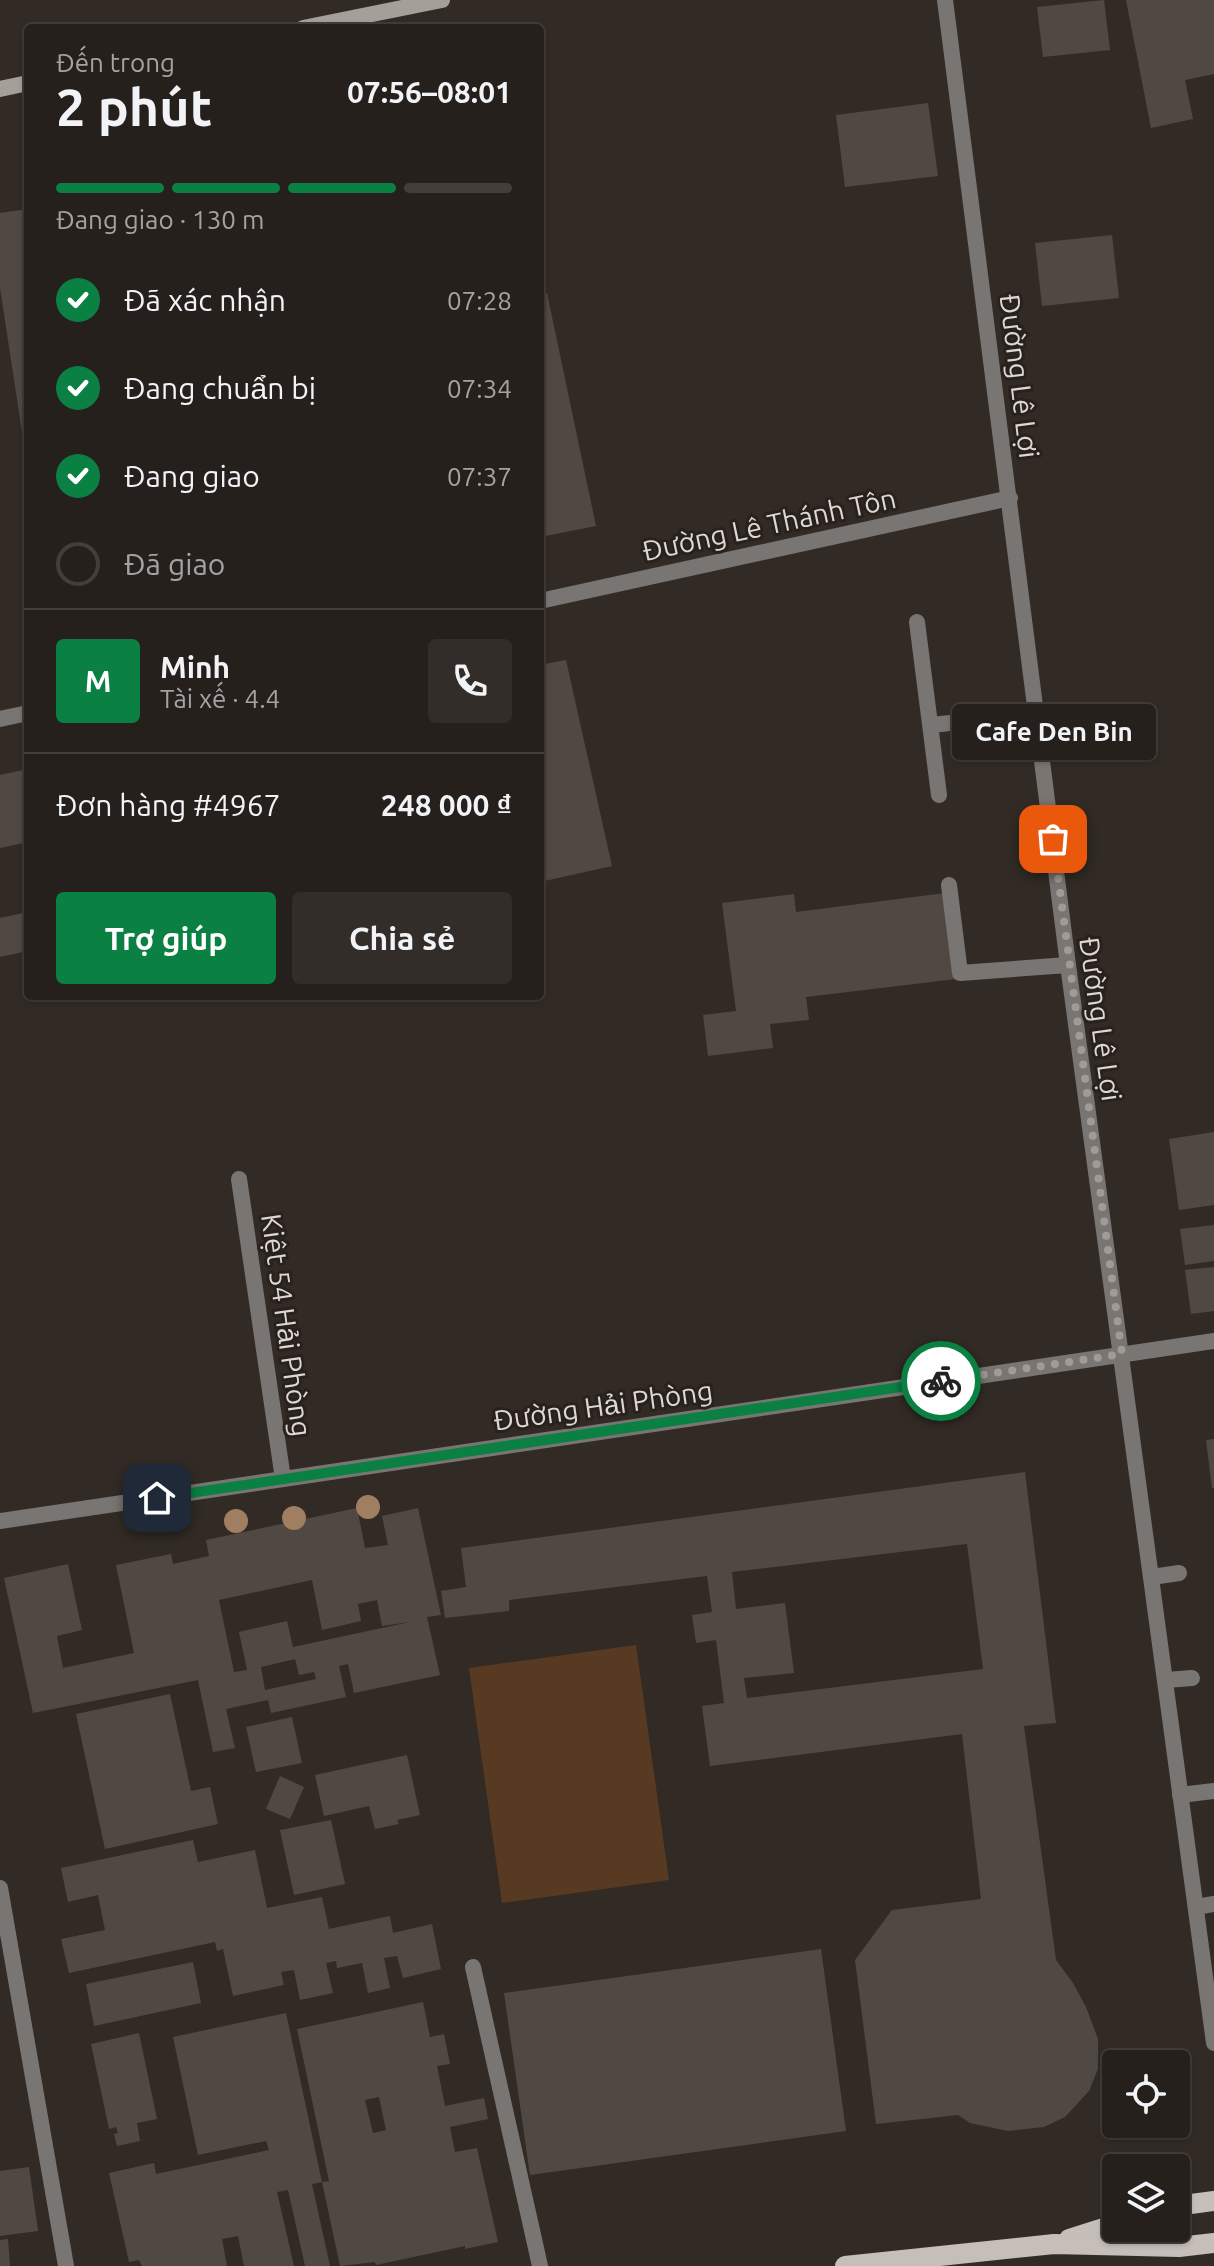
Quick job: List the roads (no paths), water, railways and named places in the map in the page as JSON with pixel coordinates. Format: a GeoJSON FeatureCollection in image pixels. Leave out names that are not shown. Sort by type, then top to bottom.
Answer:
{"type":"FeatureCollection","features":[{"type":"Feature","properties":{"kind":"main road"},"geometry":{"type":"LineString","coordinates":[[323,24],[442,0]]}},
{"type":"Feature","properties":{"kind":"main road"},"geometry":{"type":"LineString","coordinates":[[0,89],[24,84]]}},
{"type":"Feature","properties":{"kind":"main road"},"geometry":{"type":"LineString","coordinates":[[1190,2204],[1214,2201]]}},
{"type":"Feature","properties":{"kind":"main road"},"geometry":{"type":"LineString","coordinates":[[1054,2244],[1102,2229]]}},
{"type":"Feature","properties":{"kind":"main road"},"geometry":{"type":"LineString","coordinates":[[845,2266],[1054,2244],[1179,2247],[1214,2243]]}},
{"type":"Feature","properties":{"kind":"street","name":"Đường Lê Lợi"},"geometry":{"type":"LineString","coordinates":[[945,0],[1068,965],[1214,2043]]}},
{"type":"Feature","properties":{"kind":"street","name":"Đường Lê Thánh Tôn"},"geometry":{"type":"LineString","coordinates":[[544,600],[1010,498]]}},
{"type":"Feature","properties":{"kind":"street"},"geometry":{"type":"LineString","coordinates":[[917,622],[939,795]]}},
{"type":"Feature","properties":{"kind":"street"},"geometry":{"type":"LineString","coordinates":[[932,725],[1038,713]]}},
{"type":"Feature","properties":{"kind":"street"},"geometry":{"type":"LineString","coordinates":[[0,719],[24,714]]}},
{"type":"Feature","properties":{"kind":"street"},"geometry":{"type":"LineString","coordinates":[[949,885],[960,973],[1068,965]]}},
{"type":"Feature","properties":{"kind":"street","name":"Kiệt 54 Hải Phòng"},"geometry":{"type":"LineString","coordinates":[[239,1179],[283,1479]]}},
{"type":"Feature","properties":{"kind":"street","name":"Đường Hải Phòng"},"geometry":{"type":"LineString","coordinates":[[0,1521],[1214,1341]]}},
{"type":"Feature","properties":{"kind":"street"},"geometry":{"type":"LineString","coordinates":[[1152,1577],[1179,1573]]}},
{"type":"Feature","properties":{"kind":"street"},"geometry":{"type":"LineString","coordinates":[[1166,1680],[1192,1678]]}},
{"type":"Feature","properties":{"kind":"street"},"geometry":{"type":"LineString","coordinates":[[1180,1795],[1214,1791]]}},
{"type":"Feature","properties":{"kind":"street"},"geometry":{"type":"LineString","coordinates":[[0,1888],[66,2266]]}},
{"type":"Feature","properties":{"kind":"street"},"geometry":{"type":"LineString","coordinates":[[1196,1907],[1214,1904]]}},
{"type":"Feature","properties":{"kind":"street"},"geometry":{"type":"LineString","coordinates":[[473,1967],[540,2266]]}},
{"type":"Feature","properties":{"kind":"place","name":"Cafe Den Bin"},"geometry":{"type":"Point","coordinates":[1053,839]}}]}
